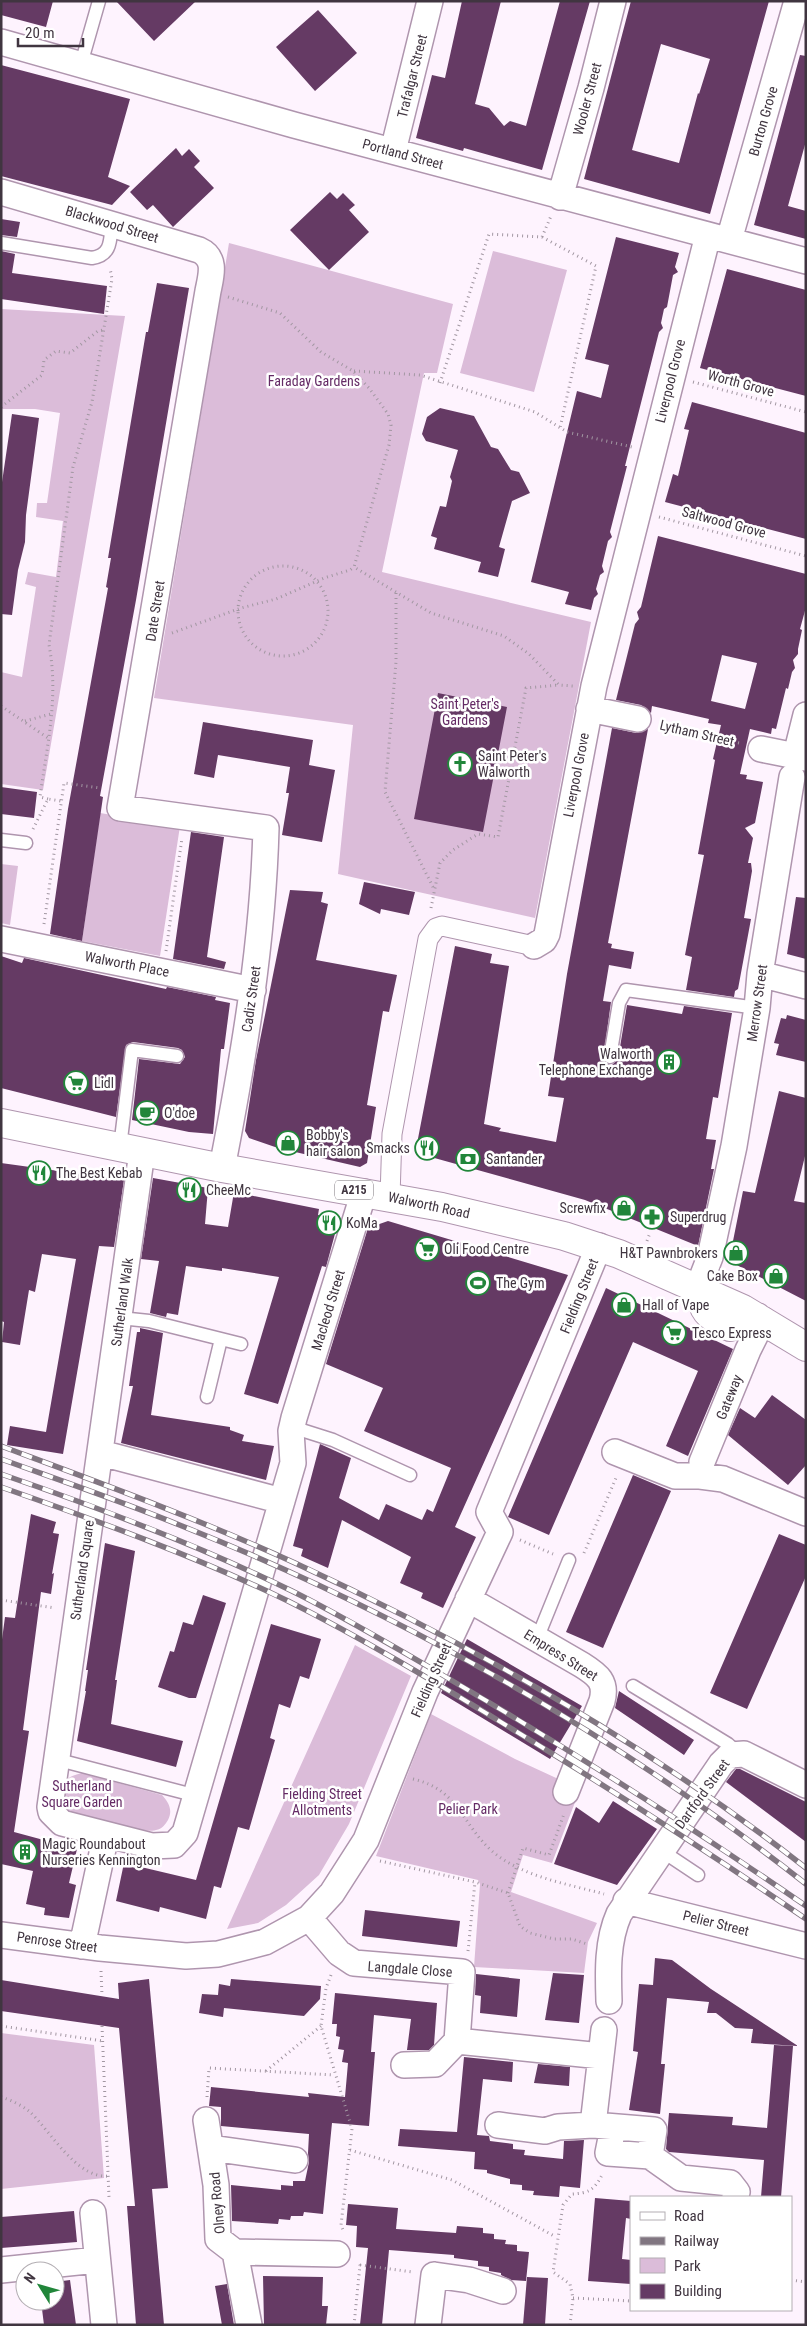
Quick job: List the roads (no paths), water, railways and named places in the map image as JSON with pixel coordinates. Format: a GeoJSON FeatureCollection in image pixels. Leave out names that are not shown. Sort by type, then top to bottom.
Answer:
{"type":"FeatureCollection","features":[{"type":"Feature","properties":{"kind":"main road","name":"Walworth Road"},"geometry":{"type":"LineString","coordinates":[[1,1123],[222,1168],[451,1209],[564,1236],[599,1246],[698,1288],[760,1319],[806,1347]]}},
{"type":"Feature","properties":{"kind":"street","name":"Trafalgar Street"},"geometry":{"type":"LineString","coordinates":[[393,151],[430,1]]}},
{"type":"Feature","properties":{"kind":"street","name":"Wooler Street"},"geometry":{"type":"LineString","coordinates":[[560,197],[613,1]]}},
{"type":"Feature","properties":{"kind":"street","name":"Burton Grove"},"geometry":{"type":"LineString","coordinates":[[718,237],[797,1]]}},
{"type":"Feature","properties":{"kind":"street","name":"Portland Street"},"geometry":{"type":"LineString","coordinates":[[1,42],[294,126],[806,261]]}},
{"type":"Feature","properties":{"kind":"street","name":"Blackwood Street"},"geometry":{"type":"LineString","coordinates":[[1,192],[199,250],[208,256],[210,280]]}},
{"type":"Feature","properties":{"kind":"street","name":"Liverpool Grove"},"geometry":{"type":"LineString","coordinates":[[390,1197],[392,1134],[428,940],[436,928],[442,926],[534,946],[544,940],[547,934],[591,698],[671,376],[718,237]]}},
{"type":"Feature","properties":{"kind":"street","name":"Date Street"},"geometry":{"type":"LineString","coordinates":[[210,280],[150,642],[120,808],[266,828]]}},
{"type":"Feature","properties":{"kind":"street"},"geometry":{"type":"LineString","coordinates":[[591,698],[638,719]]}},
{"type":"Feature","properties":{"kind":"street","name":"Merrow Street"},"geometry":{"type":"LineString","coordinates":[[698,1288],[710,1257],[734,1146],[758,1008],[760,974],[806,715]]}},
{"type":"Feature","properties":{"kind":"street"},"geometry":{"type":"LineString","coordinates":[[761,749],[798,763]]}},
{"type":"Feature","properties":{"kind":"street","name":"Cadiz Street"},"geometry":{"type":"LineString","coordinates":[[222,1168],[253,990],[262,920],[266,828]]}},
{"type":"Feature","properties":{"kind":"street","name":"Walworth Place"},"geometry":{"type":"LineString","coordinates":[[1,939],[253,990]]}},
{"type":"Feature","properties":{"kind":"street"},"geometry":{"type":"LineString","coordinates":[[760,974],[806,986]]}},
{"type":"Feature","properties":{"kind":"street","name":"Sutherland Walk"},"geometry":{"type":"LineString","coordinates":[[101,1453],[120,1318],[131,1150]]}},
{"type":"Feature","properties":{"kind":"street","name":"Macleod Street"},"geometry":{"type":"LineString","coordinates":[[292,1427],[364,1192]]}},
{"type":"Feature","properties":{"kind":"street","name":"Fielding Street"},"geometry":{"type":"LineString","coordinates":[[113,1949],[186,1956],[218,1954],[266,1942],[309,1918],[332,1893],[366,1840],[390,1774],[425,1692],[500,1532],[489,1512],[599,1246]]}},
{"type":"Feature","properties":{"kind":"street","name":"Gateway"},"geometry":{"type":"LineString","coordinates":[[701,1469],[760,1319]]}},
{"type":"Feature","properties":{"kind":"street","name":"Sutherland Square"},"geometry":{"type":"LineString","coordinates":[[101,1453],[55,1759],[50,1799],[51,1812],[62,1823],[106,1836],[152,1846],[174,1845],[185,1833],[197,1796],[282,1501],[294,1458],[292,1427]]}},
{"type":"Feature","properties":{"kind":"street"},"geometry":{"type":"LineString","coordinates":[[101,1453],[282,1501]]}},
{"type":"Feature","properties":{"kind":"street"},"geometry":{"type":"LineString","coordinates":[[620,1454],[676,1476],[701,1469],[806,1514]]}},
{"type":"Feature","properties":{"kind":"street","name":"Empress Street"},"geometry":{"type":"LineString","coordinates":[[468,1600],[591,1670],[601,1680],[604,1686],[602,1701],[566,1792]]}},
{"type":"Feature","properties":{"kind":"street","name":"Dartford Street"},"geometry":{"type":"LineString","coordinates":[[626,1901],[721,1764],[730,1755],[744,1754],[806,1785]]}},
{"type":"Feature","properties":{"kind":"street"},"geometry":{"type":"LineString","coordinates":[[82,1946],[106,1836]]}},
{"type":"Feature","properties":{"kind":"street"},"geometry":{"type":"LineString","coordinates":[[608,2002],[609,1951],[615,1922],[626,1901]]}},
{"type":"Feature","properties":{"kind":"street","name":"Pelier Street"},"geometry":{"type":"LineString","coordinates":[[626,1901],[806,1946]]}},
{"type":"Feature","properties":{"kind":"street","name":"Langdale Close"},"geometry":{"type":"LineString","coordinates":[[309,1918],[339,1953],[354,1963],[462,1972],[456,2041]]}},
{"type":"Feature","properties":{"kind":"street","name":"Penrose Street"},"geometry":{"type":"LineString","coordinates":[[1,1935],[113,1949]]}},
{"type":"Feature","properties":{"kind":"street"},"geometry":{"type":"LineString","coordinates":[[604,2030],[601,2056],[603,2126],[608,2153],[650,2156],[681,2178],[690,2188],[730,2183],[737,2192],[735,2196]]}},
{"type":"Feature","properties":{"kind":"street"},"geometry":{"type":"LineString","coordinates":[[404,2065],[435,2064],[456,2041],[601,2056]]}},
{"type":"Feature","properties":{"kind":"street","name":"Olney Road"},"geometry":{"type":"LineString","coordinates":[[206,2120],[216,2185],[218,2239],[235,2252],[346,2251]]}},
{"type":"Feature","properties":{"kind":"street"},"geometry":{"type":"LineString","coordinates":[[498,2125],[545,2131],[558,2126],[603,2126],[654,2130],[650,2156]]}},
{"type":"Feature","properties":{"kind":"street"},"geometry":{"type":"LineString","coordinates":[[211,2148],[295,2160]]}},
{"type":"Feature","properties":{"kind":"street"},"geometry":{"type":"LineString","coordinates":[[93,2213],[104,2325]]}},
{"type":"Feature","properties":{"kind":"street","name":"Olney Road"},"geometry":{"type":"LineString","coordinates":[[235,2252],[249,2325]]}},
{"type":"Feature","properties":{"kind":"street"},"geometry":{"type":"LineString","coordinates":[[1,2270],[97,2260]]}},
{"type":"Feature","properties":{"kind":"street"},"geometry":{"type":"LineString","coordinates":[[428,2325],[434,2275],[469,2280],[503,2291]]}},
{"type":"Feature","properties":{"kind":"lane"},"geometry":{"type":"LineString","coordinates":[[81,64],[99,1]]}},
{"type":"Feature","properties":{"kind":"lane"},"geometry":{"type":"LineString","coordinates":[[1,243],[92,258],[102,256],[108,250],[112,223]]}},
{"type":"Feature","properties":{"kind":"lane"},"geometry":{"type":"LineString","coordinates":[[1,840],[26,843]]}},
{"type":"Feature","properties":{"kind":"lane"},"geometry":{"type":"LineString","coordinates":[[610,1057],[619,1003],[626,990],[758,1008]]}},
{"type":"Feature","properties":{"kind":"lane"},"geometry":{"type":"LineString","coordinates":[[131,1150],[132,1050],[177,1056]]}},
{"type":"Feature","properties":{"kind":"lane"},"geometry":{"type":"LineString","coordinates":[[120,1318],[149,1322],[241,1344]]}},
{"type":"Feature","properties":{"kind":"lane"},"geometry":{"type":"LineString","coordinates":[[207,1397],[221,1339]]}},
{"type":"Feature","properties":{"kind":"lane"},"geometry":{"type":"LineString","coordinates":[[292,1427],[333,1440],[410,1475]]}},
{"type":"Feature","properties":{"kind":"lane"},"geometry":{"type":"LineString","coordinates":[[536,1639],[569,1560]]}},
{"type":"Feature","properties":{"kind":"lane"},"geometry":{"type":"LineString","coordinates":[[633,1686],[728,1744],[738,1753]]}},
{"type":"Feature","properties":{"kind":"lane"},"geometry":{"type":"LineString","coordinates":[[55,1759],[197,1796]]}},
{"type":"Feature","properties":{"kind":"lane"},"geometry":{"type":"LineString","coordinates":[[662,1851],[698,1874]]}},
{"type":"Feature","properties":{"kind":"railway"},"geometry":{"type":"LineString","coordinates":[[1,1446],[222,1531],[295,1563],[429,1629],[560,1701],[623,1740],[747,1823],[806,1868]]}},
{"type":"Feature","properties":{"kind":"railway"},"geometry":{"type":"LineString","coordinates":[[1,1459],[182,1526],[265,1561],[428,1639],[585,1729],[661,1778],[806,1884]]}},
{"type":"Feature","properties":{"kind":"railway"},"geometry":{"type":"LineString","coordinates":[[1,1474],[75,1500],[185,1543],[257,1574],[337,1614],[468,1690],[596,1768],[681,1822],[806,1906]]}},
{"type":"Feature","properties":{"kind":"railway"},"geometry":{"type":"LineString","coordinates":[[1,1487],[110,1526],[218,1569],[288,1601],[343,1630],[451,1692],[580,1771],[806,1919]]}},
{"type":"Feature","properties":{"kind":"place","name":"Saint Peter's Walworth"},"geometry":{"type":"Point","coordinates":[460,764]}},
{"type":"Feature","properties":{"kind":"place","name":"Walworth Telephone Exchange"},"geometry":{"type":"Point","coordinates":[669,1062]}},
{"type":"Feature","properties":{"kind":"place","name":"Lidl"},"geometry":{"type":"Point","coordinates":[76,1083]}},
{"type":"Feature","properties":{"kind":"place","name":"O'doe"},"geometry":{"type":"Point","coordinates":[147,1113]}},
{"type":"Feature","properties":{"kind":"place","name":"Bobby's hair salon"},"geometry":{"type":"Point","coordinates":[288,1143]}},
{"type":"Feature","properties":{"kind":"place","name":"Smacks"},"geometry":{"type":"Point","coordinates":[427,1148]}},
{"type":"Feature","properties":{"kind":"place","name":"Santander"},"geometry":{"type":"Point","coordinates":[468,1159]}},
{"type":"Feature","properties":{"kind":"place","name":"The Best Kebab"},"geometry":{"type":"Point","coordinates":[39,1173]}},
{"type":"Feature","properties":{"kind":"place","name":"CheeMc"},"geometry":{"type":"Point","coordinates":[189,1190]}},
{"type":"Feature","properties":{"kind":"place","name":"Screwfix"},"geometry":{"type":"Point","coordinates":[624,1208]}},
{"type":"Feature","properties":{"kind":"place","name":"Superdrug"},"geometry":{"type":"Point","coordinates":[652,1217]}},
{"type":"Feature","properties":{"kind":"place","name":"KoMa"},"geometry":{"type":"Point","coordinates":[329,1223]}},
{"type":"Feature","properties":{"kind":"place","name":"Oli Food Centre"},"geometry":{"type":"Point","coordinates":[427,1249]}},
{"type":"Feature","properties":{"kind":"place","name":"H&T Pawnbrokers"},"geometry":{"type":"Point","coordinates":[736,1253]}},
{"type":"Feature","properties":{"kind":"place","name":"Cake Box"},"geometry":{"type":"Point","coordinates":[776,1276]}},
{"type":"Feature","properties":{"kind":"place","name":"The Gym"},"geometry":{"type":"Point","coordinates":[478,1283]}},
{"type":"Feature","properties":{"kind":"place","name":"Hall of Vape"},"geometry":{"type":"Point","coordinates":[624,1305]}},
{"type":"Feature","properties":{"kind":"place","name":"Tesco Express"},"geometry":{"type":"Point","coordinates":[674,1333]}},
{"type":"Feature","properties":{"kind":"place","name":"Magic Roundabout Nurseries Kennington"},"geometry":{"type":"Point","coordinates":[25,1852]}},
{"type":"Feature","properties":{"kind":"park label","name":"Faraday Gardens"},"geometry":{"type":"Point","coordinates":[314,381]}},
{"type":"Feature","properties":{"kind":"park label","name":"Saint Peter's Gardens"},"geometry":{"type":"Point","coordinates":[465,712]}},
{"type":"Feature","properties":{"kind":"park label","name":"Sutherland Square Garden"},"geometry":{"type":"Point","coordinates":[82,1794]}},
{"type":"Feature","properties":{"kind":"park label","name":"Fielding Street Allotments"},"geometry":{"type":"Point","coordinates":[322,1802]}},
{"type":"Feature","properties":{"kind":"park label","name":"Pelier Park"},"geometry":{"type":"Point","coordinates":[468,1809]}}]}
